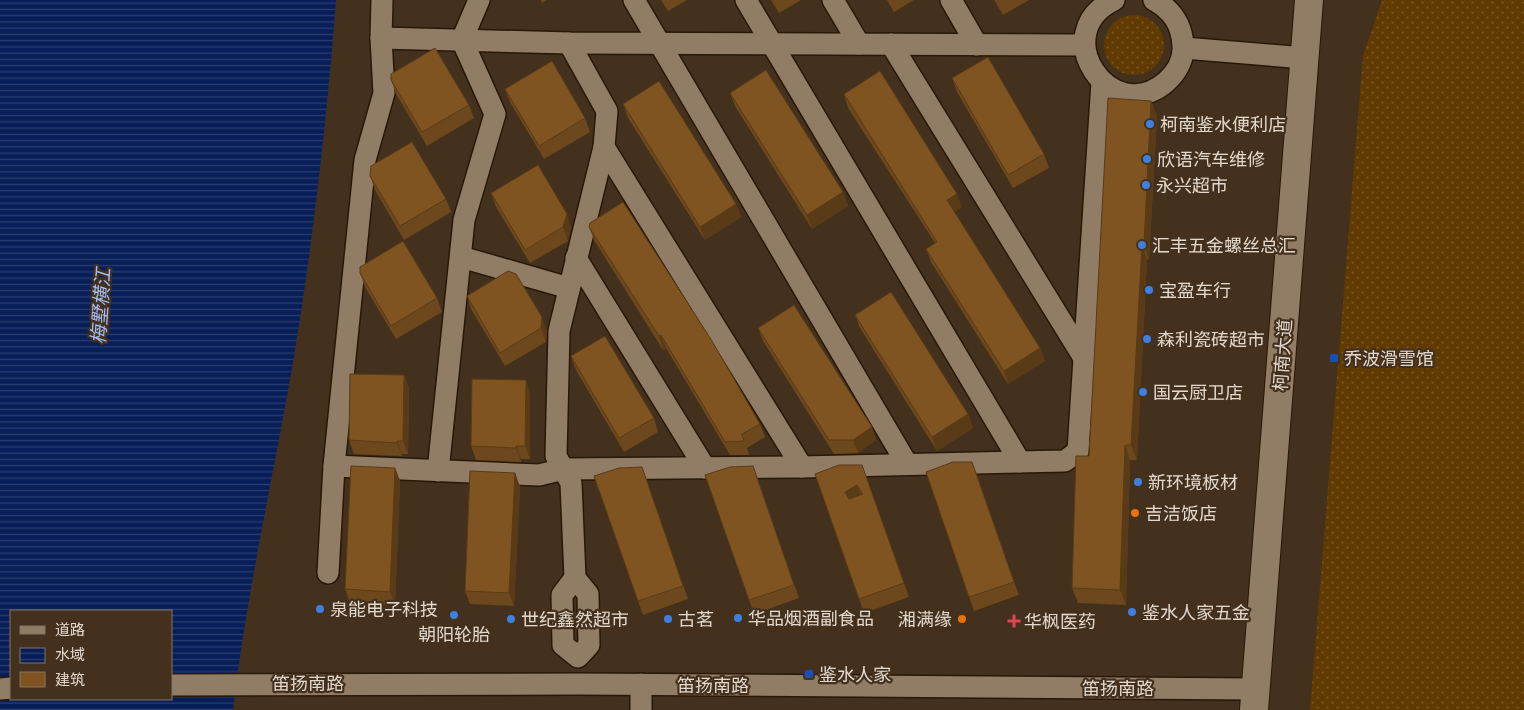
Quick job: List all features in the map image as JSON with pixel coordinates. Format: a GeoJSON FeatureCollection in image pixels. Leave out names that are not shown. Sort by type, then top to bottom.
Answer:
{"type":"FeatureCollection","features":[{"type":"Feature","properties":{"kind":"main road","name":"柯南大道"},"geometry":{"type":"LineString","coordinates":[[1254,700],[1309,0]]}},
{"type":"Feature","properties":{"kind":"street"},"geometry":{"type":"LineString","coordinates":[[328,573],[334,466],[365,160],[384,93],[381,38],[382,0]]}},
{"type":"Feature","properties":{"kind":"street"},"geometry":{"type":"LineString","coordinates":[[438,471],[464,220],[495,114],[462,40],[479,0]]}},
{"type":"Feature","properties":{"kind":"street"},"geometry":{"type":"LineString","coordinates":[[634,0],[907,464]]}},
{"type":"Feature","properties":{"kind":"street"},"geometry":{"type":"LineString","coordinates":[[746,0],[1020,462]]}},
{"type":"Feature","properties":{"kind":"street"},"geometry":{"type":"LineString","coordinates":[[833,0],[859,44]]}},
{"type":"Feature","properties":{"kind":"street"},"geometry":{"type":"LineString","coordinates":[[952,0],[977,45]]}},
{"type":"Feature","properties":{"kind":"street"},"geometry":{"type":"LineString","coordinates":[[1114,0],[1089,8],[1084,45],[1087,59],[1093,72],[1102,82],[1123,92],[1146,93],[1161,87],[1172,77],[1180,63],[1184,48],[1182,32],[1176,18],[1165,6],[1154,0]]}},
{"type":"Feature","properties":{"kind":"street"},"geometry":{"type":"LineString","coordinates":[[381,38],[569,43],[1084,45]]}},
{"type":"Feature","properties":{"kind":"street"},"geometry":{"type":"LineString","coordinates":[[569,43],[607,111],[604,147],[558,331],[556,456],[571,483],[575,578],[588,594],[589,645],[578,657],[578,684]]}},
{"type":"Feature","properties":{"kind":"street"},"geometry":{"type":"LineString","coordinates":[[891,44],[1084,358]]}},
{"type":"Feature","properties":{"kind":"street"},"geometry":{"type":"LineString","coordinates":[[1184,48],[1305,58]]}},
{"type":"Feature","properties":{"kind":"street"},"geometry":{"type":"LineString","coordinates":[[334,466],[539,475],[564,469],[802,467],[1065,461],[1078,451],[1102,82]]}},
{"type":"Feature","properties":{"kind":"street"},"geometry":{"type":"LineString","coordinates":[[604,147],[802,467]]}},
{"type":"Feature","properties":{"kind":"street"},"geometry":{"type":"LineString","coordinates":[[461,257],[569,288]]}},
{"type":"Feature","properties":{"kind":"street"},"geometry":{"type":"LineString","coordinates":[[576,258],[704,468]]}},
{"type":"Feature","properties":{"kind":"street","name":"笛扬南路"},"geometry":{"type":"LineString","coordinates":[[172,685],[242,683],[641,684],[1254,700]]}},
{"type":"Feature","properties":{"kind":"street"},"geometry":{"type":"LineString","coordinates":[[641,684],[641,710]]}},
{"type":"Feature","properties":{"kind":"shaded area"},"geometry":{"type":"Polygon","coordinates":[[[1382,0],[1524,0],[1524,710],[1310,710],[1363,56],[1382,0]]]}},
{"type":"Feature","properties":{"kind":"shaded area"},"geometry":{"type":"Polygon","coordinates":[[[1134,15],[1151,20],[1159,28],[1164,45],[1159,62],[1151,70],[1134,75],[1117,70],[1109,62],[1104,45],[1109,28],[1117,20],[1134,15]]]}},
{"type":"Feature","properties":{"kind":"water","name":"梅墅横江"},"geometry":{"type":"Polygon","coordinates":[[[0,0],[336,0],[321,160],[306,279],[292,368],[247,612],[233,710],[0,710],[0,0]]]}},
{"type":"Feature","properties":{"kind":"building"},"geometry":{"type":"Polygon","coordinates":[[[435,48],[469,105],[422,132],[391,80],[391,74],[435,48]]]}},
{"type":"Feature","properties":{"kind":"building"},"geometry":{"type":"Polygon","coordinates":[[[988,57],[1044,154],[1008,175],[952,78],[988,57]]]}},
{"type":"Feature","properties":{"kind":"building"},"geometry":{"type":"Polygon","coordinates":[[[552,61],[585,118],[539,146],[505,89],[552,61]]]}},
{"type":"Feature","properties":{"kind":"building"},"geometry":{"type":"Polygon","coordinates":[[[766,70],[843,192],[807,215],[730,93],[766,70]]]}},
{"type":"Feature","properties":{"kind":"building"},"geometry":{"type":"Polygon","coordinates":[[[880,71],[957,194],[947,200],[1040,348],[1004,371],[926,249],[937,242],[844,94],[880,71]]]}},
{"type":"Feature","properties":{"kind":"building"},"geometry":{"type":"Polygon","coordinates":[[[659,81],[736,204],[700,227],[623,104],[659,81]]]}},
{"type":"Feature","properties":{"kind":"building"},"geometry":{"type":"Polygon","coordinates":[[[1108,98],[1151,101],[1131,445],[1125,445],[1120,590],[1072,588],[1076,456],[1089,456],[1108,98]]]}},
{"type":"Feature","properties":{"kind":"building"},"geometry":{"type":"Polygon","coordinates":[[[412,142],[446,199],[400,226],[370,176],[371,166],[412,142]]]}},
{"type":"Feature","properties":{"kind":"building"},"geometry":{"type":"Polygon","coordinates":[[[538,165],[567,214],[563,227],[525,250],[491,193],[538,165]]]}},
{"type":"Feature","properties":{"kind":"building"},"geometry":{"type":"Polygon","coordinates":[[[623,202],[712,341],[760,424],[742,434],[744,441],[725,442],[661,335],[659,336],[589,227],[590,223],[623,202]]]}},
{"type":"Feature","properties":{"kind":"building"},"geometry":{"type":"Polygon","coordinates":[[[403,241],[437,298],[391,326],[360,273],[360,267],[403,241]]]}},
{"type":"Feature","properties":{"kind":"building"},"geometry":{"type":"Polygon","coordinates":[[[508,271],[516,274],[542,317],[541,328],[500,353],[467,296],[508,271]]]}},
{"type":"Feature","properties":{"kind":"building"},"geometry":{"type":"Polygon","coordinates":[[[891,292],[968,414],[932,437],[855,315],[891,292]]]}},
{"type":"Feature","properties":{"kind":"building"},"geometry":{"type":"Polygon","coordinates":[[[794,305],[872,427],[853,440],[829,440],[758,328],[794,305]]]}},
{"type":"Feature","properties":{"kind":"building"},"geometry":{"type":"Polygon","coordinates":[[[605,336],[654,418],[619,438],[571,356],[605,336]]]}},
{"type":"Feature","properties":{"kind":"building"},"geometry":{"type":"Polygon","coordinates":[[[350,374],[404,375],[403,441],[397,441],[397,443],[349,440],[350,374]]]}},
{"type":"Feature","properties":{"kind":"building"},"geometry":{"type":"Polygon","coordinates":[[[472,379],[526,380],[525,446],[516,446],[516,448],[471,446],[472,379]]]}},
{"type":"Feature","properties":{"kind":"building"},"geometry":{"type":"Polygon","coordinates":[[[953,462],[972,462],[1014,582],[969,597],[926,472],[953,462]]]}},
{"type":"Feature","properties":{"kind":"building"},"geometry":{"type":"Polygon","coordinates":[[[839,465],[862,465],[904,583],[859,599],[815,474],[839,465]],[[857,485],[845,492],[849,499],[863,494],[857,485]]]}},
{"type":"Feature","properties":{"kind":"building"},"geometry":{"type":"Polygon","coordinates":[[[351,466],[395,468],[390,592],[345,589],[351,466]]]}},
{"type":"Feature","properties":{"kind":"building"},"geometry":{"type":"Polygon","coordinates":[[[753,466],[794,585],[749,600],[705,475],[730,467],[753,466]]]}},
{"type":"Feature","properties":{"kind":"building"},"geometry":{"type":"Polygon","coordinates":[[[642,467],[683,586],[638,601],[594,476],[619,468],[642,467]]]}},
{"type":"Feature","properties":{"kind":"building"},"geometry":{"type":"Polygon","coordinates":[[[470,471],[515,473],[509,593],[465,591],[470,471]]]}},
{"type":"Feature","properties":{"kind":"place","name":"柯南鉴水便利店"},"geometry":{"type":"Point","coordinates":[1150,124]}},
{"type":"Feature","properties":{"kind":"place","name":"欣语汽车维修"},"geometry":{"type":"Point","coordinates":[1147,159]}},
{"type":"Feature","properties":{"kind":"place","name":"永兴超市"},"geometry":{"type":"Point","coordinates":[1146,185]}},
{"type":"Feature","properties":{"kind":"place","name":"汇丰五金螺丝总汇"},"geometry":{"type":"Point","coordinates":[1142,245]}},
{"type":"Feature","properties":{"kind":"place","name":"宝盈车行"},"geometry":{"type":"Point","coordinates":[1149,290]}},
{"type":"Feature","properties":{"kind":"place","name":"森利瓷砖超市"},"geometry":{"type":"Point","coordinates":[1147,339]}},
{"type":"Feature","properties":{"kind":"place","name":"乔波滑雪馆"},"geometry":{"type":"Point","coordinates":[1334,358]}},
{"type":"Feature","properties":{"kind":"place","name":"国云厨卫店"},"geometry":{"type":"Point","coordinates":[1143,392]}},
{"type":"Feature","properties":{"kind":"place","name":"新环境板材"},"geometry":{"type":"Point","coordinates":[1138,482]}},
{"type":"Feature","properties":{"kind":"place","name":"吉洁饭店"},"geometry":{"type":"Point","coordinates":[1135,513]}},
{"type":"Feature","properties":{"kind":"place","name":"泉能电子科技"},"geometry":{"type":"Point","coordinates":[320,609]}},
{"type":"Feature","properties":{"kind":"place","name":"鉴水人家五金"},"geometry":{"type":"Point","coordinates":[1132,612]}},
{"type":"Feature","properties":{"kind":"place","name":"朝阳轮胎"},"geometry":{"type":"Point","coordinates":[454,615]}},
{"type":"Feature","properties":{"kind":"place","name":"华品烟酒副食品"},"geometry":{"type":"Point","coordinates":[738,618]}},
{"type":"Feature","properties":{"kind":"place","name":"世纪鑫然超市"},"geometry":{"type":"Point","coordinates":[511,619]}},
{"type":"Feature","properties":{"kind":"place","name":"古茗"},"geometry":{"type":"Point","coordinates":[668,619]}},
{"type":"Feature","properties":{"kind":"place","name":"湘满缘"},"geometry":{"type":"Point","coordinates":[962,619]}},
{"type":"Feature","properties":{"kind":"place","name":"华枫医药"},"geometry":{"type":"Point","coordinates":[1014,621]}},
{"type":"Feature","properties":{"kind":"place","name":"鉴水人家"},"geometry":{"type":"Point","coordinates":[809,674]}}]}
